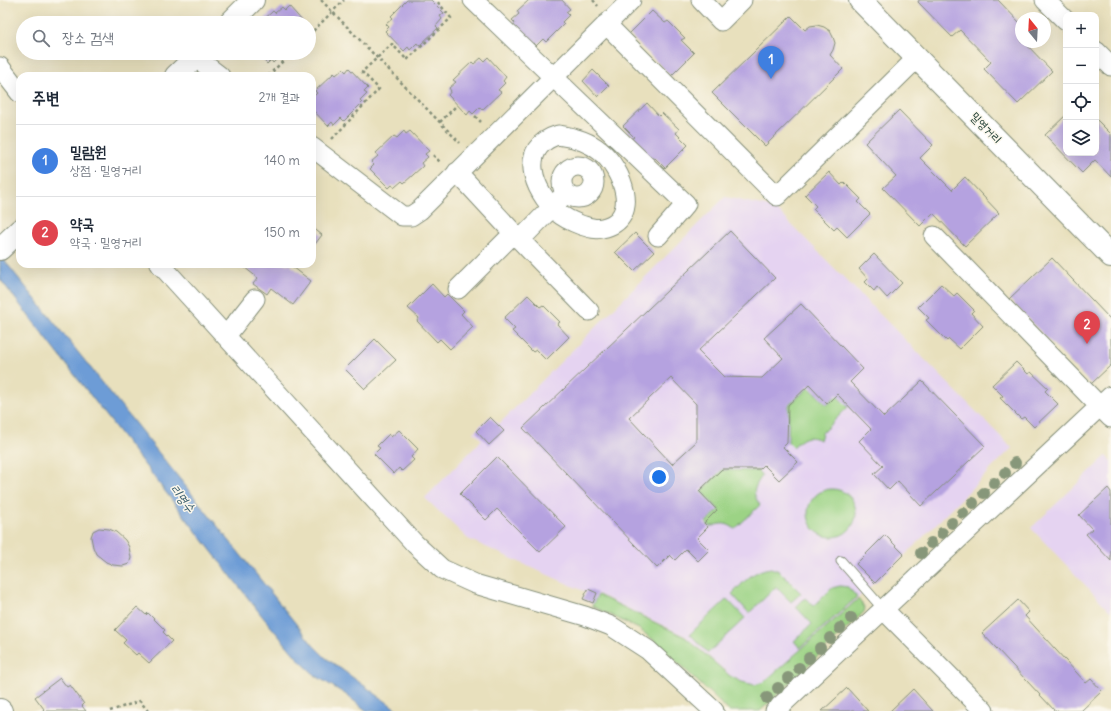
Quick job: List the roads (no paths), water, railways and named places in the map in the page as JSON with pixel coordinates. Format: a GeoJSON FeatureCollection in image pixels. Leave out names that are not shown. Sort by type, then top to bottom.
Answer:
{"type":"FeatureCollection","features":[{"type":"Feature","properties":{"kind":"main road"},"geometry":{"type":"LineString","coordinates":[[237,16],[253,0]]}},
{"type":"Feature","properties":{"kind":"main road","name":"밀영거리"},"geometry":{"type":"LineString","coordinates":[[866,2],[918,58],[1111,256]]}},
{"type":"Feature","properties":{"kind":"main road"},"geometry":{"type":"LineString","coordinates":[[180,72],[192,60]]}},
{"type":"Feature","properties":{"kind":"street"},"geometry":{"type":"LineString","coordinates":[[473,0],[686,204],[658,236]]}},
{"type":"Feature","properties":{"kind":"street"},"geometry":{"type":"LineString","coordinates":[[316,150],[402,216],[411,216],[420,210],[631,0]]}},
{"type":"Feature","properties":{"kind":"street"},"geometry":{"type":"LineString","coordinates":[[701,0],[721,21],[742,0]]}},
{"type":"Feature","properties":{"kind":"street"},"geometry":{"type":"LineString","coordinates":[[1046,0],[1063,18]]}},
{"type":"Feature","properties":{"kind":"street"},"geometry":{"type":"LineString","coordinates":[[606,24],[777,196],[918,58]]}},
{"type":"Feature","properties":{"kind":"street"},"geometry":{"type":"LineString","coordinates":[[1099,54],[1111,66]]}},
{"type":"Feature","properties":{"kind":"street"},"geometry":{"type":"LineString","coordinates":[[202,60],[216,72]]}},
{"type":"Feature","properties":{"kind":"street"},"geometry":{"type":"LineString","coordinates":[[0,67],[16,87]]}},
{"type":"Feature","properties":{"kind":"street"},"geometry":{"type":"LineString","coordinates":[[558,135],[580,139],[592,145],[604,155],[616,169],[625,193],[626,203],[624,212],[618,221],[610,226],[600,229],[590,228],[566,219],[552,207],[543,195],[533,171],[532,161],[535,152],[548,138],[558,135]]}},
{"type":"Feature","properties":{"kind":"street"},"geometry":{"type":"LineString","coordinates":[[458,289],[566,193],[572,197],[579,198],[586,196],[591,191],[594,184],[593,177],[589,170],[618,139]]}},
{"type":"Feature","properties":{"kind":"street"},"geometry":{"type":"LineString","coordinates":[[457,172],[517,237],[589,311]]}},
{"type":"Feature","properties":{"kind":"street"},"geometry":{"type":"LineString","coordinates":[[775,711],[883,609],[1107,407],[934,236]]}},
{"type":"Feature","properties":{"kind":"street"},"geometry":{"type":"LineString","coordinates":[[168,268],[226,336],[416,544],[442,569],[475,584],[585,616],[611,626],[648,650],[714,711]]}},
{"type":"Feature","properties":{"kind":"street"},"geometry":{"type":"LineString","coordinates":[[226,336],[255,299]]}},
{"type":"Feature","properties":{"kind":"street"},"geometry":{"type":"LineString","coordinates":[[883,609],[984,711]]}},
{"type":"Feature","properties":{"kind":"lane"},"geometry":{"type":"LineString","coordinates":[[841,561],[883,609]]}},
{"type":"Feature","properties":{"kind":"water","name":"리명수"},"geometry":{"type":"Polygon","coordinates":[[[0,255],[313,645],[326,658],[399,711],[367,711],[345,694],[316,676],[299,660],[262,616],[0,279],[0,255]]]}},
{"type":"Feature","properties":{"kind":"place","name":"밀람원"},"geometry":{"type":"Point","coordinates":[771,79]}},
{"type":"Feature","properties":{"kind":"place","name":"약국"},"geometry":{"type":"Point","coordinates":[1087,344]}}]}
